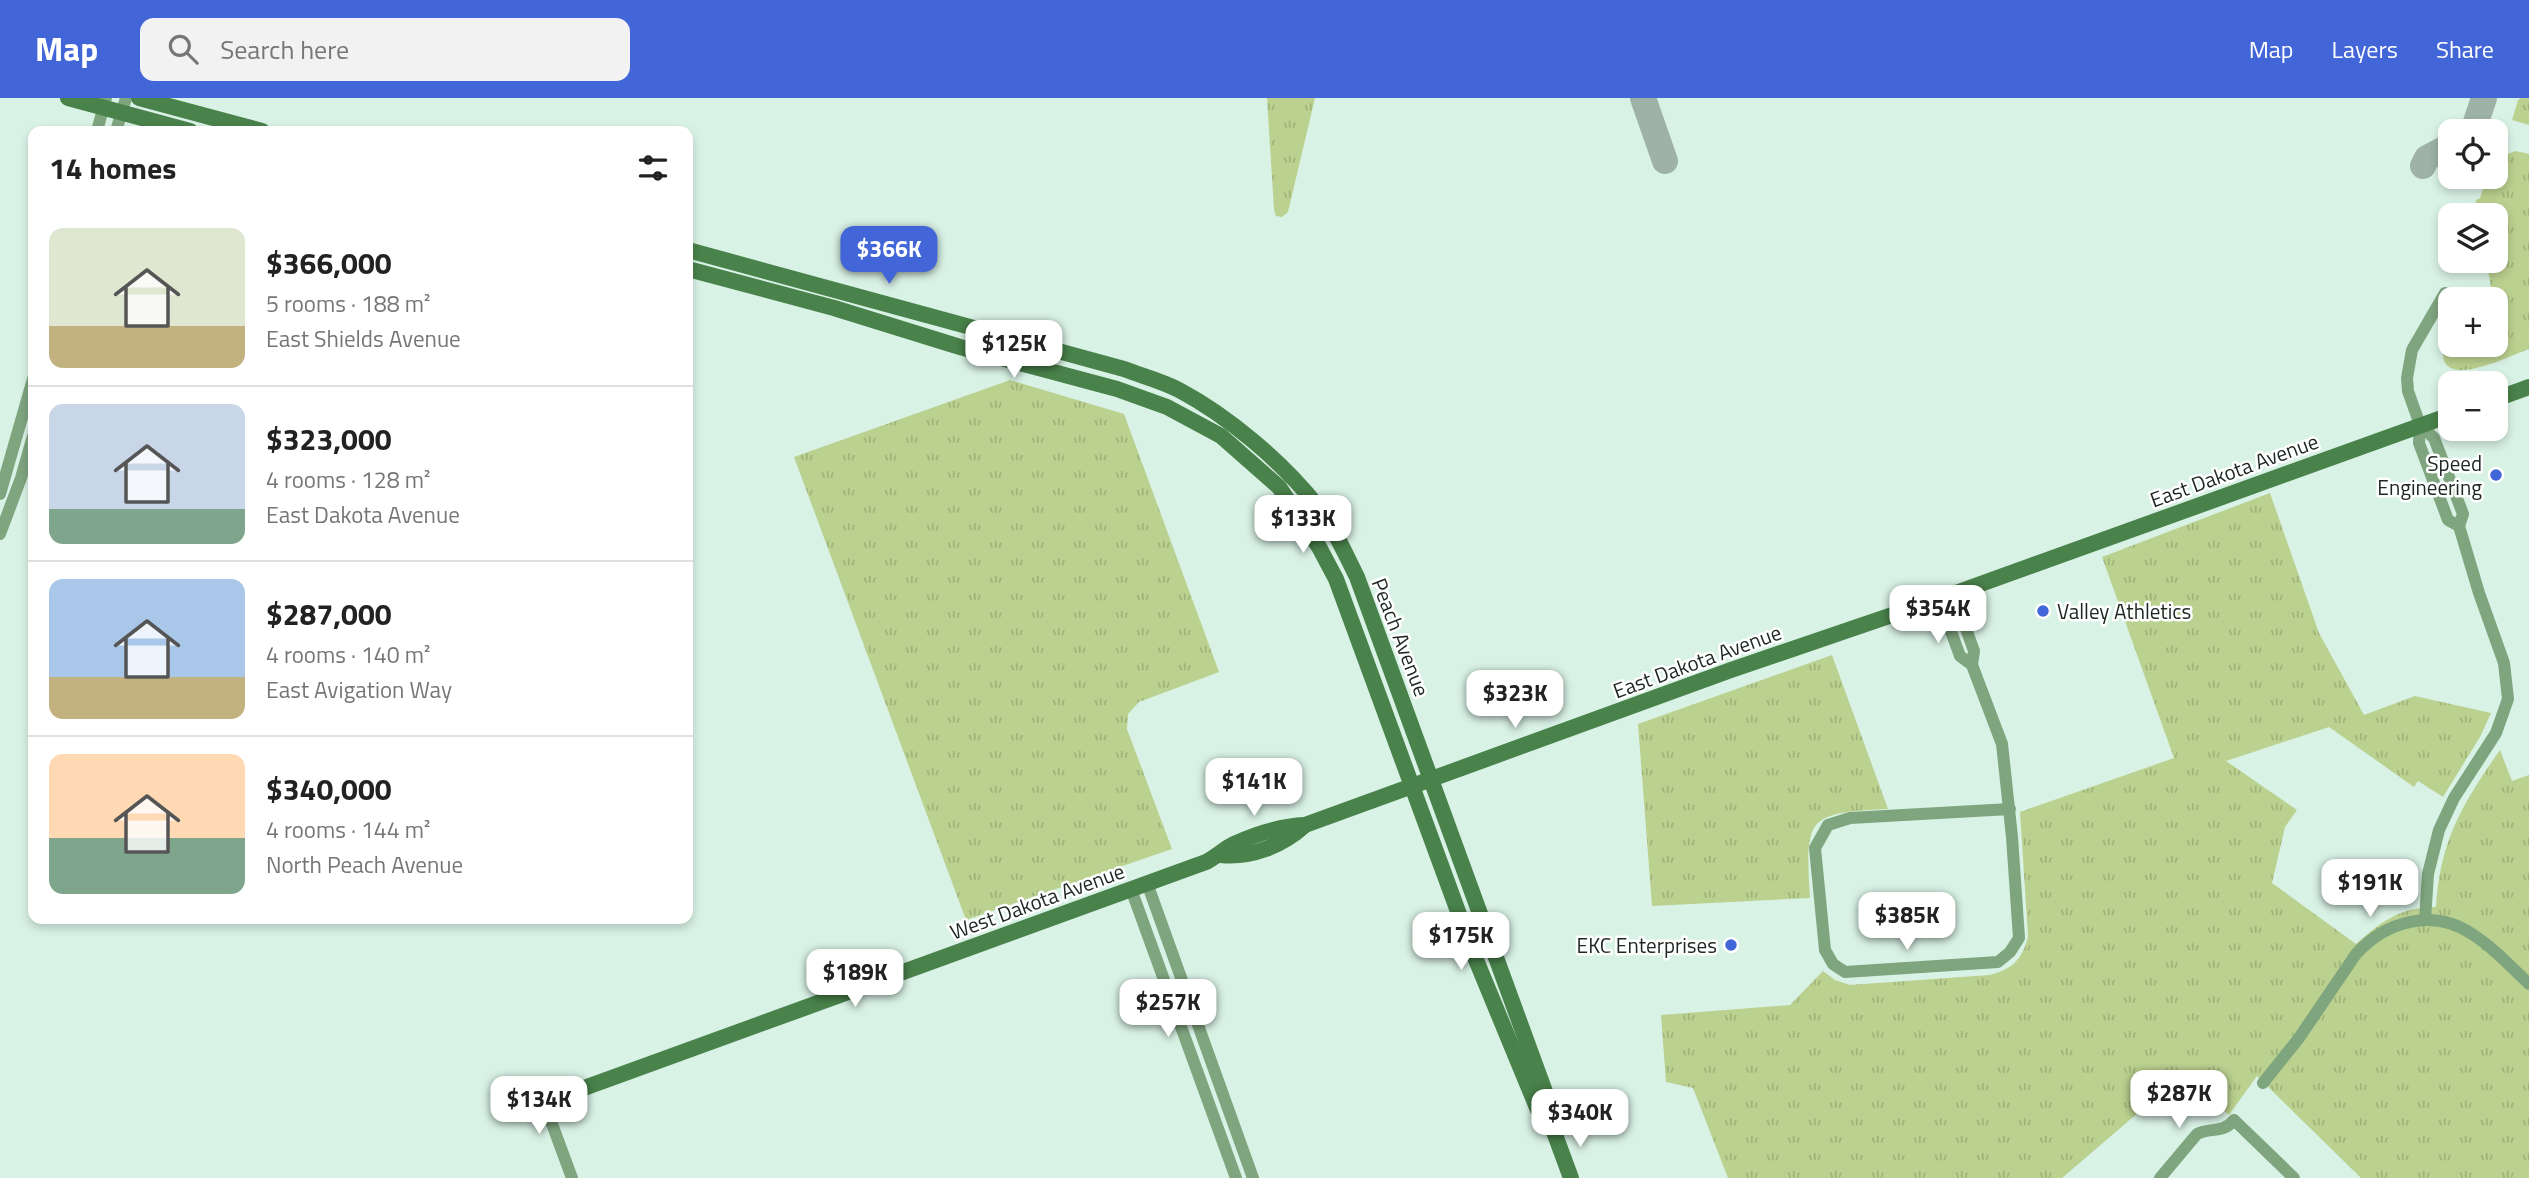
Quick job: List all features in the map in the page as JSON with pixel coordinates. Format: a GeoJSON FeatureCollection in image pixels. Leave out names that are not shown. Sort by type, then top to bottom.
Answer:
{"type":"FeatureCollection","features":[{"type":"Feature","properties":{"kind":"main road"},"geometry":{"type":"LineString","coordinates":[[68,98],[124,105],[177,126]]}},
{"type":"Feature","properties":{"kind":"main road"},"geometry":{"type":"LineString","coordinates":[[139,98],[243,126]]}},
{"type":"Feature","properties":{"kind":"main road"},"geometry":{"type":"LineString","coordinates":[[693,251],[1124,369],[1178,390],[1226,430],[1279,488],[1319,547],[1336,579],[1474,955],[1538,1110],[1554,1132],[1571,1178]]}},
{"type":"Feature","properties":{"kind":"main road"},"geometry":{"type":"LineString","coordinates":[[693,270],[1117,389],[1226,430]]}},
{"type":"Feature","properties":{"kind":"main road"},"geometry":{"type":"LineString","coordinates":[[1077,378],[1081,358]]}},
{"type":"Feature","properties":{"kind":"main road"},"geometry":{"type":"LineString","coordinates":[[2508,395],[2529,387]]}},
{"type":"Feature","properties":{"kind":"main road","name":"East Dakota Avenue"},"geometry":{"type":"LineString","coordinates":[[1432,780],[1731,670],[1946,596],[2438,419]]}},
{"type":"Feature","properties":{"kind":"main road","name":"Peach Avenue"},"geometry":{"type":"LineString","coordinates":[[1226,430],[1290,476],[1318,508],[1340,543],[1369,610],[1432,780],[1551,1108],[1554,1132]]}},
{"type":"Feature","properties":{"kind":"main road","name":"West Dakota Avenue"},"geometry":{"type":"LineString","coordinates":[[551,1100],[1221,855],[1241,857],[1291,838],[1305,825],[1432,780]]}},
{"type":"Feature","properties":{"kind":"street"},"geometry":{"type":"LineString","coordinates":[[98,126],[104,103]]}},
{"type":"Feature","properties":{"kind":"street"},"geometry":{"type":"LineString","coordinates":[[118,126],[124,105]]}},
{"type":"Feature","properties":{"kind":"street"},"geometry":{"type":"LineString","coordinates":[[2425,920],[2428,874],[2439,830],[2454,798],[2496,733],[2508,699],[2504,663],[2459,526],[2448,520],[2419,443],[2420,425],[2408,391],[2408,366],[2412,350],[2438,304]]}},
{"type":"Feature","properties":{"kind":"street"},"geometry":{"type":"LineString","coordinates":[[0,494],[28,397]]}},
{"type":"Feature","properties":{"kind":"street"},"geometry":{"type":"LineString","coordinates":[[0,534],[28,454]]}},
{"type":"Feature","properties":{"kind":"street"},"geometry":{"type":"LineString","coordinates":[[7,473],[21,478]]}},
{"type":"Feature","properties":{"kind":"street"},"geometry":{"type":"LineString","coordinates":[[1946,596],[1974,651],[1972,665],[2002,744],[2010,809],[2019,938],[2010,952],[1998,962],[1845,972],[1833,964],[1825,950],[1815,848],[1828,825],[1850,818],[2010,809]]}},
{"type":"Feature","properties":{"kind":"street"},"geometry":{"type":"LineString","coordinates":[[1147,883],[1253,1178]]}},
{"type":"Feature","properties":{"kind":"street"},"geometry":{"type":"LineString","coordinates":[[1131,889],[1236,1178]]}},
{"type":"Feature","properties":{"kind":"street"},"geometry":{"type":"LineString","coordinates":[[2263,1083],[2367,942],[2394,926],[2425,920],[2450,924],[2474,935],[2529,984]]}},
{"type":"Feature","properties":{"kind":"street"},"geometry":{"type":"LineString","coordinates":[[551,1100],[548,1113],[572,1178]]}},
{"type":"Feature","properties":{"kind":"street"},"geometry":{"type":"LineString","coordinates":[[2160,1178],[2202,1131],[2229,1127],[2234,1120],[2294,1178]]}},
{"type":"Feature","properties":{"kind":"green space"},"geometry":{"type":"Polygon","coordinates":[[[1267,98],[1315,98],[1288,212],[1282,217],[1276,216],[1274,209],[1267,98]]]}},
{"type":"Feature","properties":{"kind":"green space"},"geometry":{"type":"Polygon","coordinates":[[[2521,98],[2529,98],[2529,125],[2512,120],[2521,98]]]}},
{"type":"Feature","properties":{"kind":"green space"},"geometry":{"type":"Polygon","coordinates":[[[2516,151],[2529,154],[2529,349],[2508,357],[2508,287],[2491,287],[2489,273],[2508,273],[2508,203],[2476,203],[2484,189],[2508,189],[2508,154],[2516,151]]]}},
{"type":"Feature","properties":{"kind":"green space"},"geometry":{"type":"Polygon","coordinates":[[[2444,357],[2508,357],[2463,370],[2452,369],[2444,357]]]}},
{"type":"Feature","properties":{"kind":"green space"},"geometry":{"type":"Polygon","coordinates":[[[1010,380],[1124,414],[1219,672],[1139,702],[1128,714],[1127,729],[1172,849],[966,920],[794,457],[1010,380]]]}},
{"type":"Feature","properties":{"kind":"green space"},"geometry":{"type":"Polygon","coordinates":[[[2270,493],[2319,633],[2364,715],[2415,696],[2491,713],[2480,737],[2443,797],[2418,781],[2414,787],[2329,727],[2226,761],[2297,810],[2285,827],[2272,883],[2356,944],[2392,917],[2412,910],[2436,907],[2438,883],[2448,842],[2475,787],[2500,750],[2512,781],[2529,775],[2529,1178],[2361,1178],[2257,1076],[2229,1115],[2181,1076],[2062,1178],[1728,1178],[1693,1088],[1666,1082],[1661,1015],[1790,1005],[1823,971],[1835,980],[1850,985],[1989,975],[2010,967],[2020,957],[2028,936],[2020,812],[2174,758],[2102,557],[2270,493]]]}},
{"type":"Feature","properties":{"kind":"green space"},"geometry":{"type":"Polygon","coordinates":[[[1832,655],[1888,809],[1841,813],[1826,818],[1817,825],[1811,835],[1809,850],[1810,898],[1652,906],[1638,724],[1832,655]]]}},
{"type":"Feature","properties":{"kind":"taxiway"},"geometry":{"type":"LineString","coordinates":[[1643,98],[1665,161]]}},
{"type":"Feature","properties":{"kind":"taxiway"},"geometry":{"type":"LineString","coordinates":[[2477,119],[2484,98]]}},
{"type":"Feature","properties":{"kind":"taxiway"},"geometry":{"type":"LineString","coordinates":[[2423,166],[2427,158],[2438,152]]}},
{"type":"Feature","properties":{"kind":"place","name":"Speed Engineering"},"geometry":{"type":"Point","coordinates":[2496,475]}},
{"type":"Feature","properties":{"kind":"place","name":"Valley Athletics"},"geometry":{"type":"Point","coordinates":[2043,611]}},
{"type":"Feature","properties":{"kind":"place","name":"EKC Enterprises"},"geometry":{"type":"Point","coordinates":[1731,945]}}]}
